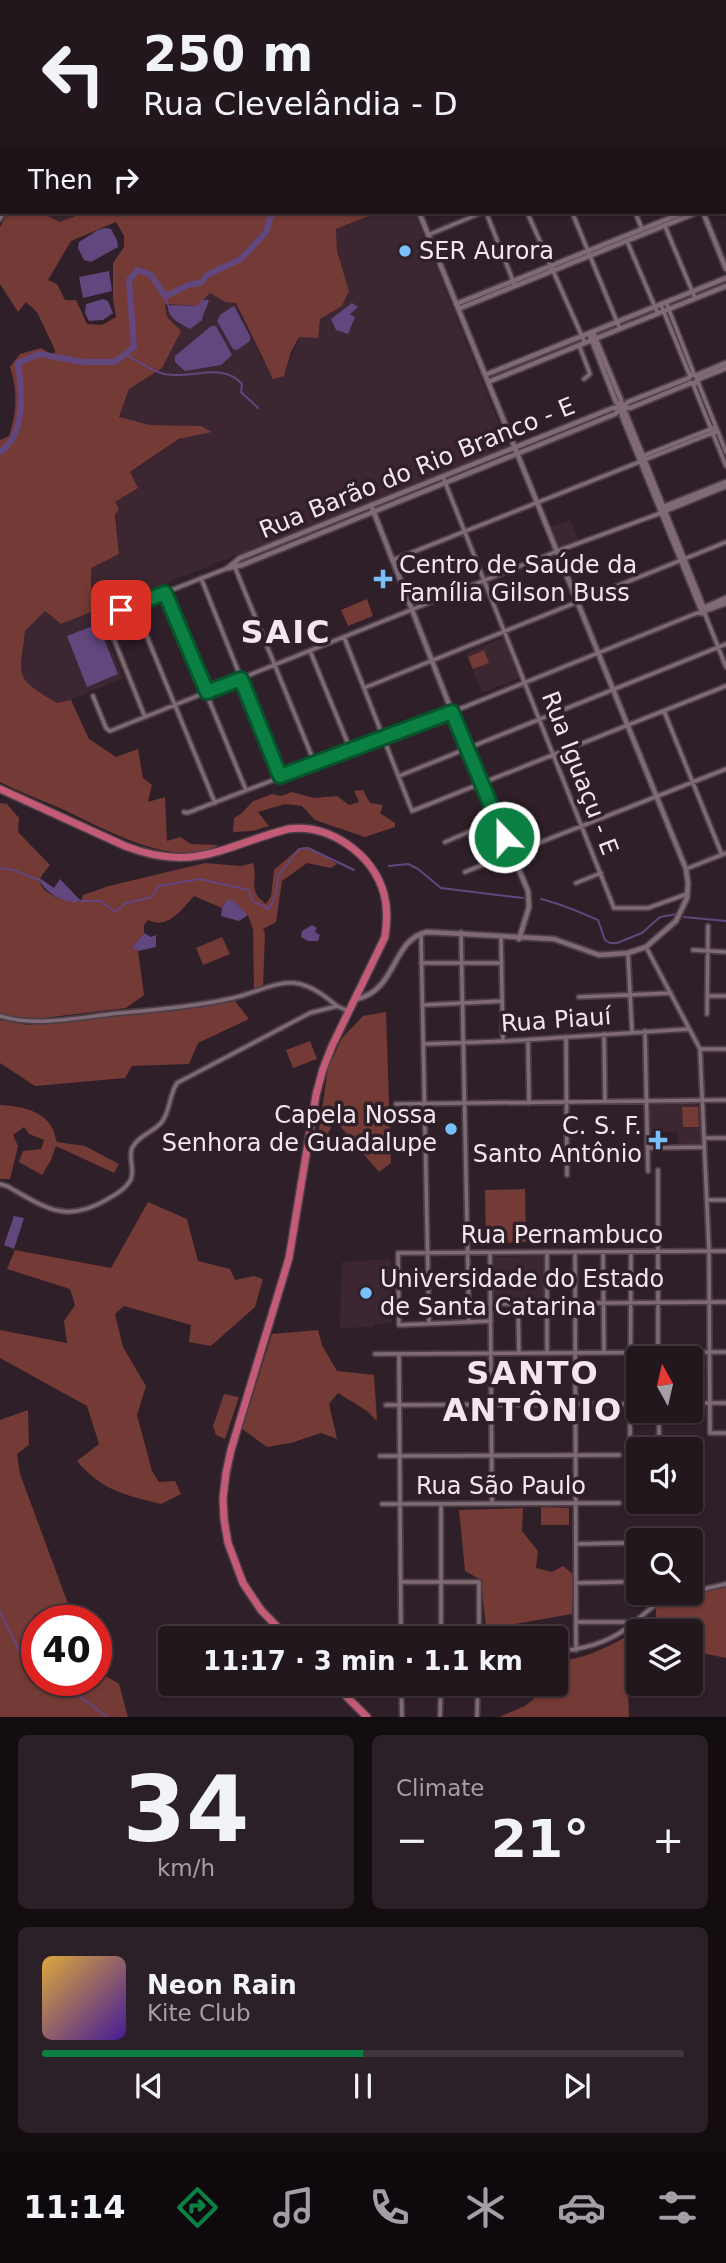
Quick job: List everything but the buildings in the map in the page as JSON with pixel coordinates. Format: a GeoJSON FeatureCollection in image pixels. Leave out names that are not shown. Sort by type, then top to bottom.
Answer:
{"type":"FeatureCollection","features":[{"type":"Feature","properties":{"kind":"highway"},"geometry":{"type":"LineString","coordinates":[[0,789],[125,846],[170,858],[208,856],[299,827],[327,831],[361,857],[374,872],[384,893],[387,913],[384,937],[323,1069],[316,1095],[289,1258],[231,1450],[223,1489],[226,1531],[240,1576],[253,1600],[277,1626]]}},
{"type":"Feature","properties":{"kind":"highway"},"geometry":{"type":"LineString","coordinates":[[346,1696],[368,1717]]}},
{"type":"Feature","properties":{"kind":"street"},"geometry":{"type":"LineString","coordinates":[[357,999],[382,986],[408,942],[421,933],[461,932],[501,938],[554,939],[603,956],[628,953],[646,947],[676,921],[682,912],[687,894],[686,869],[420,214]]}},
{"type":"Feature","properties":{"kind":"street"},"geometry":{"type":"LineString","coordinates":[[428,235],[480,214]]}},
{"type":"Feature","properties":{"kind":"street"},"geometry":{"type":"LineString","coordinates":[[486,214],[514,283]]}},
{"type":"Feature","properties":{"kind":"street"},"geometry":{"type":"LineString","coordinates":[[528,214],[585,343]]}},
{"type":"Feature","properties":{"kind":"street"},"geometry":{"type":"LineString","coordinates":[[573,214],[620,329]]}},
{"type":"Feature","properties":{"kind":"street"},"geometry":{"type":"LineString","coordinates":[[636,214],[643,231]]}},
{"type":"Feature","properties":{"kind":"street"},"geometry":{"type":"LineString","coordinates":[[664,223],[680,214]]}},
{"type":"Feature","properties":{"kind":"street"},"geometry":{"type":"LineString","coordinates":[[457,307],[643,231],[694,214]]}},
{"type":"Feature","properties":{"kind":"street"},"geometry":{"type":"LineString","coordinates":[[702,214],[726,269]]}},
{"type":"Feature","properties":{"kind":"street"},"geometry":{"type":"LineString","coordinates":[[664,223],[695,299]]}},
{"type":"Feature","properties":{"kind":"street"},"geometry":{"type":"LineString","coordinates":[[626,238],[679,343],[726,466]]}},
{"type":"Feature","properties":{"kind":"street"},"geometry":{"type":"LineString","coordinates":[[485,375],[726,278]]}},
{"type":"Feature","properties":{"kind":"street"},"geometry":{"type":"LineString","coordinates":[[488,382],[726,286]]}},
{"type":"Feature","properties":{"kind":"street"},"geometry":{"type":"LineString","coordinates":[[660,305],[663,311]]}},
{"type":"Feature","properties":{"kind":"street"},"geometry":{"type":"LineString","coordinates":[[591,332],[621,400],[622,416],[650,478],[726,667]]}},
{"type":"Feature","properties":{"kind":"street"},"geometry":{"type":"LineString","coordinates":[[579,345],[590,374],[584,379]]}},
{"type":"Feature","properties":{"kind":"street"},"geometry":{"type":"LineString","coordinates":[[544,351],[547,358]]}},
{"type":"Feature","properties":{"kind":"street","name":"Rua Barão do Rio Branco - E"},"geometry":{"type":"LineString","coordinates":[[145,717],[107,622],[107,615],[228,568],[371,505],[480,461],[615,414],[622,408],[630,408],[726,365]]}},
{"type":"Feature","properties":{"kind":"street"},"geometry":{"type":"LineString","coordinates":[[393,559],[714,430]]}},
{"type":"Feature","properties":{"kind":"street","name":"Rua Barão do Rio Branco - E"},"geometry":{"type":"LineString","coordinates":[[234,565],[517,454],[566,431]]}},
{"type":"Feature","properties":{"kind":"street"},"geometry":{"type":"LineString","coordinates":[[721,448],[726,452]]}},
{"type":"Feature","properties":{"kind":"street"},"geometry":{"type":"LineString","coordinates":[[480,461],[482,468]]}},
{"type":"Feature","properties":{"kind":"street","name":"Rua Iguaçu - E"},"geometry":{"type":"LineString","coordinates":[[443,477],[615,909],[648,908],[687,894]]}},
{"type":"Feature","properties":{"kind":"street"},"geometry":{"type":"LineString","coordinates":[[93,696],[106,729],[110,731],[726,484]]}},
{"type":"Feature","properties":{"kind":"street"},"geometry":{"type":"LineString","coordinates":[[413,488],[415,495]]}},
{"type":"Feature","properties":{"kind":"street"},"geometry":{"type":"LineString","coordinates":[[371,505],[434,660],[452,712],[524,880],[529,900],[519,939]]}},
{"type":"Feature","properties":{"kind":"street"},"geometry":{"type":"LineString","coordinates":[[364,688],[726,542]]}},
{"type":"Feature","properties":{"kind":"street"},"geometry":{"type":"LineString","coordinates":[[234,565],[316,764]]}},
{"type":"Feature","properties":{"kind":"street"},"geometry":{"type":"LineString","coordinates":[[201,578],[280,776]]}},
{"type":"Feature","properties":{"kind":"street"},"geometry":{"type":"LineString","coordinates":[[165,593],[246,790]]}},
{"type":"Feature","properties":{"kind":"street"},"geometry":{"type":"LineString","coordinates":[[184,812],[215,803],[452,712],[726,601]]}},
{"type":"Feature","properties":{"kind":"street"},"geometry":{"type":"LineString","coordinates":[[134,605],[215,803]]}},
{"type":"Feature","properties":{"kind":"street"},"geometry":{"type":"LineString","coordinates":[[344,637],[412,811],[726,686]]}},
{"type":"Feature","properties":{"kind":"street"},"geometry":{"type":"LineString","coordinates":[[399,776],[726,644]]}},
{"type":"Feature","properties":{"kind":"street"},"geometry":{"type":"LineString","coordinates":[[310,651],[351,751]]}},
{"type":"Feature","properties":{"kind":"street"},"geometry":{"type":"LineString","coordinates":[[664,711],[724,854],[686,869]]}},
{"type":"Feature","properties":{"kind":"street"},"geometry":{"type":"LineString","coordinates":[[465,872],[726,769]]}},
{"type":"Feature","properties":{"kind":"street"},"geometry":{"type":"LineString","coordinates":[[445,842],[497,820]]}},
{"type":"Feature","properties":{"kind":"street"},"geometry":{"type":"LineString","coordinates":[[576,883],[601,873]]}},
{"type":"Feature","properties":{"kind":"street"},"geometry":{"type":"LineString","coordinates":[[707,1014],[708,926]]}},
{"type":"Feature","properties":{"kind":"street"},"geometry":{"type":"LineString","coordinates":[[461,932],[469,1322]]}},
{"type":"Feature","properties":{"kind":"street"},"geometry":{"type":"LineString","coordinates":[[421,933],[429,1324],[491,1321]]}},
{"type":"Feature","properties":{"kind":"street"},"geometry":{"type":"LineString","coordinates":[[501,938],[503,1041]]}},
{"type":"Feature","properties":{"kind":"street"},"geometry":{"type":"LineString","coordinates":[[646,947],[700,1049],[708,1200],[710,1433],[726,1433]]}},
{"type":"Feature","properties":{"kind":"street"},"geometry":{"type":"LineString","coordinates":[[693,950],[726,952]]}},
{"type":"Feature","properties":{"kind":"street"},"geometry":{"type":"LineString","coordinates":[[628,953],[632,1032]]}},
{"type":"Feature","properties":{"kind":"street"},"geometry":{"type":"LineString","coordinates":[[421,963],[502,963]]}},
{"type":"Feature","properties":{"kind":"street"},"geometry":{"type":"LineString","coordinates":[[0,1016],[15,1021],[52,1021],[134,1012],[234,998],[277,984],[295,983],[322,994],[350,1012]]}},
{"type":"Feature","properties":{"kind":"street"},"geometry":{"type":"LineString","coordinates":[[579,997],[671,993]]}},
{"type":"Feature","properties":{"kind":"street"},"geometry":{"type":"LineString","coordinates":[[706,996],[726,996]]}},
{"type":"Feature","properties":{"kind":"street"},"geometry":{"type":"LineString","coordinates":[[424,1005],[502,1001]]}},
{"type":"Feature","properties":{"kind":"street"},"geometry":{"type":"LineString","coordinates":[[0,1184],[58,1212],[77,1213],[96,1206],[129,1183],[133,1171],[130,1159],[132,1148],[163,1120],[177,1083],[295,1019],[337,1006]]}},
{"type":"Feature","properties":{"kind":"street","name":"Rua Piauí"},"geometry":{"type":"LineString","coordinates":[[425,1044],[690,1029]]}},
{"type":"Feature","properties":{"kind":"street"},"geometry":{"type":"LineString","coordinates":[[645,1031],[648,1171]]}},
{"type":"Feature","properties":{"kind":"street"},"geometry":{"type":"LineString","coordinates":[[604,1034],[606,1101]]}},
{"type":"Feature","properties":{"kind":"street"},"geometry":{"type":"LineString","coordinates":[[566,1037],[567,1175]]}},
{"type":"Feature","properties":{"kind":"street"},"geometry":{"type":"LineString","coordinates":[[528,1040],[529,1103]]}},
{"type":"Feature","properties":{"kind":"street"},"geometry":{"type":"LineString","coordinates":[[700,1049],[726,1048]]}},
{"type":"Feature","properties":{"kind":"street"},"geometry":{"type":"LineString","coordinates":[[396,1104],[726,1100]]}},
{"type":"Feature","properties":{"kind":"street"},"geometry":{"type":"LineString","coordinates":[[704,1138],[726,1138]]}},
{"type":"Feature","properties":{"kind":"street"},"geometry":{"type":"LineString","coordinates":[[648,1148],[704,1147]]}},
{"type":"Feature","properties":{"kind":"street"},"geometry":{"type":"LineString","coordinates":[[658,1170],[658,1346]]}},
{"type":"Feature","properties":{"kind":"street"},"geometry":{"type":"LineString","coordinates":[[708,1200],[726,1200]]}},
{"type":"Feature","properties":{"kind":"street","name":"Rua Pernambuco"},"geometry":{"type":"LineString","coordinates":[[429,1324],[399,1325],[398,1253],[726,1251]]}},
{"type":"Feature","properties":{"kind":"street"},"geometry":{"type":"LineString","coordinates":[[547,1252],[547,1353]]}},
{"type":"Feature","properties":{"kind":"street"},"geometry":{"type":"LineString","coordinates":[[575,1252],[576,1650]]}},
{"type":"Feature","properties":{"kind":"street"},"geometry":{"type":"LineString","coordinates":[[603,1252],[604,1353]]}},
{"type":"Feature","properties":{"kind":"street"},"geometry":{"type":"LineString","coordinates":[[630,1346],[631,1252]]}},
{"type":"Feature","properties":{"kind":"street"},"geometry":{"type":"LineString","coordinates":[[490,1253],[492,1504]]}},
{"type":"Feature","properties":{"kind":"street"},"geometry":{"type":"LineString","coordinates":[[491,1304],[726,1302]]}},
{"type":"Feature","properties":{"kind":"street"},"geometry":{"type":"LineString","coordinates":[[518,1303],[519,1353]]}},
{"type":"Feature","properties":{"kind":"street"},"geometry":{"type":"LineString","coordinates":[[704,1353],[726,1352]]}},
{"type":"Feature","properties":{"kind":"street"},"geometry":{"type":"LineString","coordinates":[[375,1354],[626,1353]]}},
{"type":"Feature","properties":{"kind":"street"},"geometry":{"type":"LineString","coordinates":[[399,1354],[401,1626]]}},
{"type":"Feature","properties":{"kind":"street"},"geometry":{"type":"LineString","coordinates":[[704,1403],[726,1403]]}},
{"type":"Feature","properties":{"kind":"street"},"geometry":{"type":"LineString","coordinates":[[387,1405],[626,1404]]}},
{"type":"Feature","properties":{"kind":"street"},"geometry":{"type":"LineString","coordinates":[[380,1456],[619,1455]]}},
{"type":"Feature","properties":{"kind":"street","name":"Rua São Paulo"},"geometry":{"type":"LineString","coordinates":[[382,1504],[619,1503]]}},
{"type":"Feature","properties":{"kind":"street"},"geometry":{"type":"LineString","coordinates":[[441,1504],[441,1626]]}},
{"type":"Feature","properties":{"kind":"street"},"geometry":{"type":"LineString","coordinates":[[576,1544],[624,1543]]}},
{"type":"Feature","properties":{"kind":"street"},"geometry":{"type":"LineString","coordinates":[[401,1582],[479,1583],[479,1626]]}},
{"type":"Feature","properties":{"kind":"street"},"geometry":{"type":"LineString","coordinates":[[576,1583],[622,1582]]}},
{"type":"Feature","properties":{"kind":"street"},"geometry":{"type":"LineString","coordinates":[[703,1589],[726,1584]]}},
{"type":"Feature","properties":{"kind":"street"},"geometry":{"type":"LineString","coordinates":[[568,1650],[576,1650],[626,1629],[653,1605]]}},
{"type":"Feature","properties":{"kind":"street"},"geometry":{"type":"LineString","coordinates":[[576,1622],[624,1622]]}},
{"type":"Feature","properties":{"kind":"street"},"geometry":{"type":"LineString","coordinates":[[401,1696],[402,1717]]}},
{"type":"Feature","properties":{"kind":"street"},"geometry":{"type":"LineString","coordinates":[[440,1717],[441,1696]]}},
{"type":"Feature","properties":{"kind":"street"},"geometry":{"type":"LineString","coordinates":[[477,1717],[478,1696]]}},
{"type":"Feature","properties":{"kind":"shaded area"},"geometry":{"type":"Polygon","coordinates":[[[7,214],[44,214],[60,222],[80,214],[371,214],[336,229],[337,251],[349,291],[342,306],[320,319],[318,338],[299,337],[284,376],[273,379],[236,303],[225,302],[210,293],[197,306],[165,304],[167,317],[181,331],[162,368],[129,389],[119,417],[150,425],[201,426],[212,432],[179,439],[130,472],[138,488],[115,502],[119,509],[115,515],[119,554],[91,568],[91,612],[61,624],[45,611],[25,631],[21,668],[26,681],[57,703],[71,700],[89,739],[116,757],[138,749],[143,778],[152,785],[148,802],[165,797],[167,841],[180,837],[191,844],[218,845],[200,852],[180,853],[136,842],[0,782],[0,440],[9,436],[14,418],[15,393],[10,367],[20,354],[41,348],[54,356],[55,350],[37,312],[26,302],[18,312],[0,284],[0,227],[7,214]],[[116,222],[71,241],[48,280],[57,284],[65,300],[76,300],[87,324],[102,325],[116,317],[113,263],[124,247],[124,236],[116,222]]]}},
{"type":"Feature","properties":{"kind":"shaded area"},"geometry":{"type":"Polygon","coordinates":[[[44,214],[79,214],[60,222],[44,214]]]}},
{"type":"Feature","properties":{"kind":"shaded area"},"geometry":{"type":"Polygon","coordinates":[[[415,214],[508,446],[97,611],[123,678],[71,700],[57,703],[26,684],[21,675],[25,631],[45,611],[61,624],[91,612],[91,568],[119,554],[115,502],[130,473],[201,426],[150,425],[119,418],[129,389],[162,368],[167,317],[165,304],[197,306],[210,293],[225,302],[236,303],[263,362],[284,376],[299,337],[320,318],[342,306],[349,292],[337,251],[336,229],[371,215],[415,214]]]}},
{"type":"Feature","properties":{"kind":"shaded area"},"geometry":{"type":"Polygon","coordinates":[[[105,228],[111,229],[118,247],[91,262],[84,260],[78,248],[79,242],[105,228]]]}},
{"type":"Feature","properties":{"kind":"shaded area"},"geometry":{"type":"Polygon","coordinates":[[[109,271],[112,291],[83,298],[79,277],[109,271]]]}},
{"type":"Feature","properties":{"kind":"shaded area"},"geometry":{"type":"Polygon","coordinates":[[[103,299],[108,301],[113,313],[103,320],[89,321],[85,313],[86,304],[103,299]]]}},
{"type":"Feature","properties":{"kind":"shaded area"},"geometry":{"type":"Polygon","coordinates":[[[202,300],[209,300],[202,320],[190,329],[175,320],[168,310],[168,305],[197,306],[202,300]]]}},
{"type":"Feature","properties":{"kind":"shaded area"},"geometry":{"type":"Polygon","coordinates":[[[352,303],[358,307],[350,314],[355,317],[348,334],[336,330],[331,319],[352,303]]]}},
{"type":"Feature","properties":{"kind":"shaded area"},"geometry":{"type":"Polygon","coordinates":[[[234,306],[250,336],[250,341],[237,350],[233,349],[217,321],[221,314],[234,306]]]}},
{"type":"Feature","properties":{"kind":"shaded area"},"geometry":{"type":"Polygon","coordinates":[[[211,326],[216,326],[232,355],[221,365],[185,371],[175,362],[175,356],[211,326]]]}},
{"type":"Feature","properties":{"kind":"shaded area"},"geometry":{"type":"Polygon","coordinates":[[[570,520],[579,541],[560,549],[551,527],[570,520]]]}},
{"type":"Feature","properties":{"kind":"shaded area"},"geometry":{"type":"Polygon","coordinates":[[[367,599],[373,616],[348,626],[341,610],[367,599]]]}},
{"type":"Feature","properties":{"kind":"shaded area"},"geometry":{"type":"Polygon","coordinates":[[[98,624],[118,674],[87,687],[67,636],[98,624]]]}},
{"type":"Feature","properties":{"kind":"shaded area"},"geometry":{"type":"Polygon","coordinates":[[[503,638],[519,678],[482,693],[466,653],[503,638]]]}},
{"type":"Feature","properties":{"kind":"shaded area"},"geometry":{"type":"Polygon","coordinates":[[[484,650],[489,663],[473,669],[468,657],[484,650]]]}},
{"type":"Feature","properties":{"kind":"shaded area"},"geometry":{"type":"Polygon","coordinates":[[[363,790],[370,803],[383,805],[380,813],[395,823],[395,827],[365,837],[315,820],[302,806],[285,804],[258,812],[269,826],[252,831],[233,832],[234,818],[253,801],[272,794],[281,796],[292,792],[314,798],[337,796],[349,805],[359,802],[354,791],[363,790]]]}},
{"type":"Feature","properties":{"kind":"shaded area"},"geometry":{"type":"Polygon","coordinates":[[[0,803],[7,804],[19,818],[18,832],[50,865],[40,880],[41,885],[49,893],[70,902],[81,901],[83,895],[109,886],[205,863],[241,866],[253,863],[256,894],[266,904],[271,896],[274,870],[298,849],[313,849],[337,864],[331,868],[307,863],[282,881],[276,922],[263,929],[263,987],[254,990],[253,929],[248,915],[226,901],[222,908],[194,896],[174,917],[162,922],[148,920],[144,925],[144,933],[132,948],[138,951],[144,995],[126,1008],[35,1019],[6,1016],[0,1012],[0,803]]]}},
{"type":"Feature","properties":{"kind":"shaded area"},"geometry":{"type":"Polygon","coordinates":[[[60,879],[81,901],[70,902],[57,897],[42,885],[39,880],[54,888],[60,879]]]}},
{"type":"Feature","properties":{"kind":"shaded area"},"geometry":{"type":"Polygon","coordinates":[[[232,899],[248,915],[239,921],[221,916],[226,901],[232,899]]]}},
{"type":"Feature","properties":{"kind":"shaded area"},"geometry":{"type":"Polygon","coordinates":[[[312,925],[320,935],[318,941],[308,941],[301,937],[302,931],[312,925]]]}},
{"type":"Feature","properties":{"kind":"shaded area"},"geometry":{"type":"Polygon","coordinates":[[[144,933],[151,937],[156,935],[156,947],[138,951],[132,948],[144,933]]]}},
{"type":"Feature","properties":{"kind":"shaded area"},"geometry":{"type":"Polygon","coordinates":[[[222,937],[230,954],[203,965],[196,948],[222,937]]]}},
{"type":"Feature","properties":{"kind":"shaded area"},"geometry":{"type":"Polygon","coordinates":[[[235,1001],[249,1019],[198,1043],[189,1064],[132,1066],[125,1078],[35,1086],[0,1063],[0,1020],[28,1025],[235,1001]]]}},
{"type":"Feature","properties":{"kind":"shaded area"},"geometry":{"type":"Polygon","coordinates":[[[386,1012],[391,1163],[379,1172],[340,1126],[333,1124],[324,1141],[317,1142],[328,1068],[342,1038],[363,1016],[386,1012]]]}},
{"type":"Feature","properties":{"kind":"shaded area"},"geometry":{"type":"Polygon","coordinates":[[[310,1041],[317,1059],[293,1068],[286,1050],[310,1041]]]}},
{"type":"Feature","properties":{"kind":"shaded area"},"geometry":{"type":"Polygon","coordinates":[[[701,1101],[702,1145],[678,1146],[677,1132],[648,1132],[648,1102],[701,1101]]]}},
{"type":"Feature","properties":{"kind":"shaded area"},"geometry":{"type":"Polygon","coordinates":[[[0,1105],[35,1112],[47,1120],[57,1142],[85,1146],[119,1164],[114,1173],[56,1146],[42,1175],[19,1162],[23,1151],[41,1149],[44,1140],[29,1134],[24,1127],[13,1135],[18,1146],[10,1179],[0,1179],[0,1105]]]}},
{"type":"Feature","properties":{"kind":"shaded area"},"geometry":{"type":"Polygon","coordinates":[[[682,1107],[698,1107],[699,1127],[683,1127],[682,1107]]]}},
{"type":"Feature","properties":{"kind":"shaded area"},"geometry":{"type":"Polygon","coordinates":[[[525,1189],[526,1242],[486,1243],[485,1190],[525,1189]]]}},
{"type":"Feature","properties":{"kind":"shaded area"},"geometry":{"type":"Polygon","coordinates":[[[148,1202],[187,1219],[198,1261],[230,1269],[235,1280],[254,1276],[263,1279],[255,1307],[211,1346],[189,1342],[191,1325],[124,1306],[115,1314],[123,1347],[146,1386],[137,1415],[152,1471],[159,1482],[175,1481],[181,1494],[161,1504],[114,1490],[86,1471],[77,1461],[99,1444],[87,1406],[0,1358],[0,1330],[67,1343],[64,1321],[75,1305],[70,1289],[7,1269],[15,1250],[111,1268],[148,1202]]]}},
{"type":"Feature","properties":{"kind":"shaded area"},"geometry":{"type":"Polygon","coordinates":[[[14,1216],[24,1218],[14,1249],[4,1245],[14,1216]]]}},
{"type":"Feature","properties":{"kind":"shaded area"},"geometry":{"type":"Polygon","coordinates":[[[545,1256],[546,1301],[493,1302],[493,1257],[545,1256]]]}},
{"type":"Feature","properties":{"kind":"shaded area","name":"Universidade do Estado de Santa Catarina"},"geometry":{"type":"Polygon","coordinates":[[[391,1259],[392,1323],[374,1324],[374,1327],[340,1328],[342,1262],[391,1259]]]}},
{"type":"Feature","properties":{"kind":"shaded area"},"geometry":{"type":"Polygon","coordinates":[[[318,1330],[322,1345],[337,1371],[374,1375],[377,1421],[367,1411],[338,1393],[329,1404],[337,1439],[321,1433],[291,1443],[267,1447],[242,1429],[272,1334],[318,1330]]]}},
{"type":"Feature","properties":{"kind":"shaded area"},"geometry":{"type":"Polygon","coordinates":[[[224,1394],[239,1397],[225,1439],[216,1435],[213,1426],[224,1394]]]}},
{"type":"Feature","properties":{"kind":"shaded area"},"geometry":{"type":"Polygon","coordinates":[[[28,1410],[29,1445],[17,1454],[20,1474],[68,1605],[21,1605],[21,1696],[112,1696],[112,1680],[119,1684],[128,1717],[0,1717],[0,1420],[28,1410]]]}},
{"type":"Feature","properties":{"kind":"shaded area"},"geometry":{"type":"Polygon","coordinates":[[[541,1507],[569,1508],[569,1525],[541,1525],[541,1507]]]}},
{"type":"Feature","properties":{"kind":"shaded area"},"geometry":{"type":"Polygon","coordinates":[[[523,1508],[522,1531],[538,1551],[536,1568],[552,1572],[563,1566],[574,1575],[572,1614],[503,1626],[486,1626],[481,1580],[465,1571],[459,1510],[523,1508]]]}},
{"type":"Feature","properties":{"kind":"shaded area"},"geometry":{"type":"Polygon","coordinates":[[[726,1586],[726,1658],[703,1653],[703,1619],[656,1619],[658,1605],[703,1605],[703,1591],[726,1586]]]}},
{"type":"Feature","properties":{"kind":"shaded area"},"geometry":{"type":"Polygon","coordinates":[[[626,1637],[626,1696],[628,1696],[629,1717],[499,1717],[525,1706],[534,1696],[568,1696],[568,1659],[601,1650],[626,1637]]]}},
{"type":"Feature","properties":{"kind":"waterway"},"geometry":{"type":"LineString","coordinates":[[0,452],[14,435],[18,424],[21,399],[18,363],[39,354],[83,362],[115,362],[134,347],[129,280],[138,270],[151,275],[165,296],[201,283],[207,275],[241,259],[266,232],[271,214]]}},
{"type":"Feature","properties":{"kind":"waterway"},"geometry":{"type":"LineString","coordinates":[[165,296],[168,305]]}},
{"type":"Feature","properties":{"kind":"waterway"},"geometry":{"type":"LineString","coordinates":[[125,354],[164,374],[216,372],[234,377],[242,384],[241,392],[258,408]]}},
{"type":"Feature","properties":{"kind":"waterway"},"geometry":{"type":"LineString","coordinates":[[81,901],[101,901],[115,912],[126,903],[152,897],[159,886],[199,879],[249,890],[252,901],[269,909],[276,895],[278,876],[299,849],[308,848],[354,870]]}},
{"type":"Feature","properties":{"kind":"waterway"},"geometry":{"type":"LineString","coordinates":[[389,866],[408,864],[441,888],[523,898]]}},
{"type":"Feature","properties":{"kind":"waterway"},"geometry":{"type":"LineString","coordinates":[[0,868],[39,880]]}},
{"type":"Feature","properties":{"kind":"waterway"},"geometry":{"type":"LineString","coordinates":[[541,899],[598,920],[605,940],[610,943],[642,933],[660,917],[677,914]]}},
{"type":"Feature","properties":{"kind":"waterway"},"geometry":{"type":"LineString","coordinates":[[684,917],[726,921]]}},
{"type":"Feature","properties":{"kind":"waterway"},"geometry":{"type":"LineString","coordinates":[[0,1611],[21,1652]]}},
{"type":"Feature","properties":{"kind":"waterway"},"geometry":{"type":"LineString","coordinates":[[79,1696],[107,1717]]}},
{"type":"Feature","properties":{"kind":"place","name":"SER Aurora"},"geometry":{"type":"Point","coordinates":[405,251]}},
{"type":"Feature","properties":{"kind":"place","name":"Centro de Saúde da Família Gilson Buss"},"geometry":{"type":"Point","coordinates":[383,579]}},
{"type":"Feature","properties":{"kind":"place","name":"Capela Nossa Senhora de Guadalupe"},"geometry":{"type":"Point","coordinates":[451,1129]}},
{"type":"Feature","properties":{"kind":"place","name":"C. S. F. Santo Antônio"},"geometry":{"type":"Point","coordinates":[658,1140]}},
{"type":"Feature","properties":{"kind":"place","name":"Universidade do Estado de Santa Catarina"},"geometry":{"type":"Point","coordinates":[366,1293]}},
{"type":"Feature","properties":{"kind":"district","name":"SAIC"},"geometry":{"type":"Point","coordinates":[286,632]}},
{"type":"Feature","properties":{"kind":"district","name":"SANTO ANTÔNIO"},"geometry":{"type":"Point","coordinates":[533,1392]}},
{"type":"Feature","properties":{"kind":"route"},"geometry":{"type":"LineString","coordinates":[[121,610],[165,593],[207,692],[241,679],[280,776],[452,712],[504,837]]}}]}
